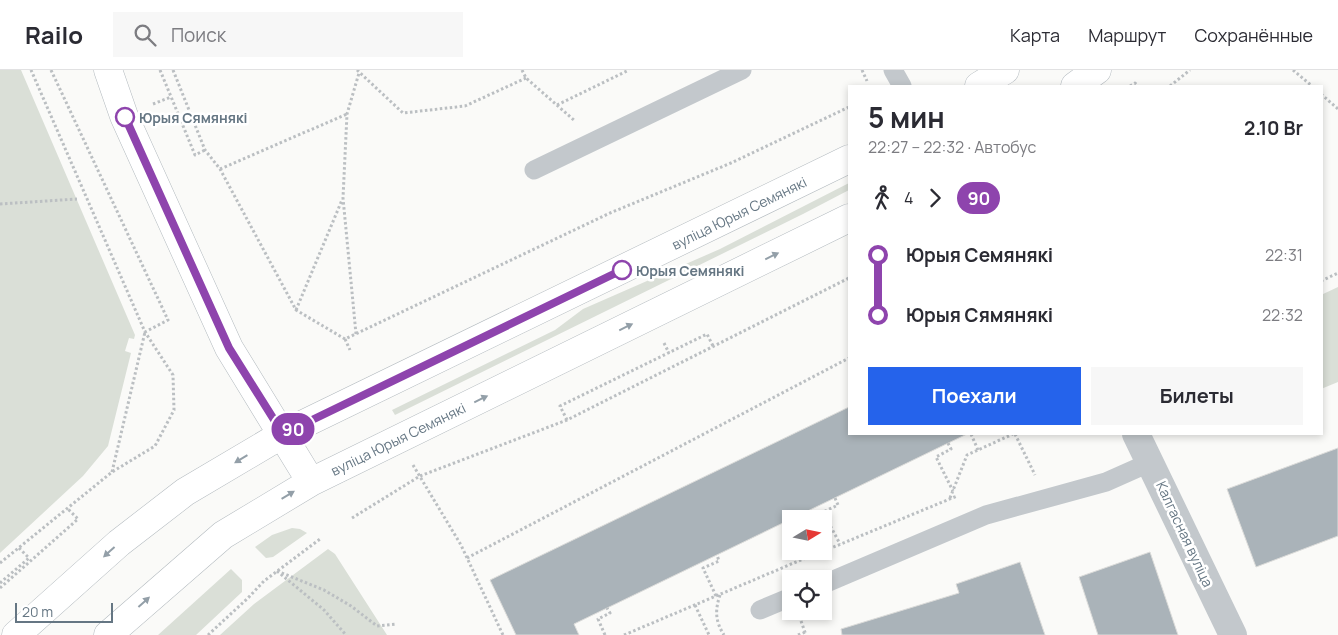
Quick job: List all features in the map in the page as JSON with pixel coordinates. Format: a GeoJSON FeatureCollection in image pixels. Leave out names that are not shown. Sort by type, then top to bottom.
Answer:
{"type":"FeatureCollection","features":[{"type":"Feature","properties":{"kind":"main road"},"geometry":{"type":"LineString","coordinates":[[108,70],[128,124],[229,348],[311,482]]}},
{"type":"Feature","properties":{"kind":"main road"},"geometry":{"type":"LineString","coordinates":[[981,85],[1005,70]]}},
{"type":"Feature","properties":{"kind":"main road"},"geometry":{"type":"LineString","coordinates":[[1076,85],[1097,70]]}},
{"type":"Feature","properties":{"kind":"main road","name":"вуліца Юрыя Семянякі"},"geometry":{"type":"LineString","coordinates":[[16,635],[119,544],[185,492],[283,434],[848,158]]}},
{"type":"Feature","properties":{"kind":"main road","name":"вуліца Юрыя Семянякі"},"geometry":{"type":"LineString","coordinates":[[108,635],[223,535],[311,482],[848,218]]}},
{"type":"Feature","properties":{"kind":"street","name":"Калгасная вуліца"},"geometry":{"type":"LineString","coordinates":[[1137,435],[1233,635]]}},
{"type":"Feature","properties":{"kind":"lane"},"geometry":{"type":"LineString","coordinates":[[534,170],[742,70]]}},
{"type":"Feature","properties":{"kind":"lane"},"geometry":{"type":"LineString","coordinates":[[893,70],[901,85]]}},
{"type":"Feature","properties":{"kind":"lane"},"geometry":{"type":"LineString","coordinates":[[832,581],[986,515],[1106,482],[1151,462]]}},
{"type":"Feature","properties":{"kind":"lane"},"geometry":{"type":"LineString","coordinates":[[760,610],[782,601]]}},
{"type":"Feature","properties":{"kind":"path"},"geometry":{"type":"LineString","coordinates":[[0,563],[112,472],[155,446],[174,410],[173,375],[145,332],[30,70]]}},
{"type":"Feature","properties":{"kind":"path"},"geometry":{"type":"LineString","coordinates":[[51,70],[168,320],[145,332],[112,472]]}},
{"type":"Feature","properties":{"kind":"path"},"geometry":{"type":"LineString","coordinates":[[160,70],[195,155],[205,150]]}},
{"type":"Feature","properties":{"kind":"path"},"geometry":{"type":"LineString","coordinates":[[173,70],[205,150],[220,169],[296,310],[346,339],[350,350]]}},
{"type":"Feature","properties":{"kind":"path"},"geometry":{"type":"LineString","coordinates":[[522,70],[526,78],[595,141]]}},
{"type":"Feature","properties":{"kind":"path"},"geometry":{"type":"LineString","coordinates":[[557,105],[630,70]]}},
{"type":"Feature","properties":{"kind":"path"},"geometry":{"type":"LineString","coordinates":[[1171,85],[1190,70]]}},
{"type":"Feature","properties":{"kind":"path"},"geometry":{"type":"LineString","coordinates":[[1293,70],[1309,85]]}},
{"type":"Feature","properties":{"kind":"path"},"geometry":{"type":"LineString","coordinates":[[356,334],[343,198],[347,114],[358,71],[403,113],[465,106],[526,78]]}},
{"type":"Feature","properties":{"kind":"path"},"geometry":{"type":"LineString","coordinates":[[1323,96],[1338,109]]}},
{"type":"Feature","properties":{"kind":"path"},"geometry":{"type":"LineString","coordinates":[[346,339],[610,213],[731,163],[848,107]]}},
{"type":"Feature","properties":{"kind":"path"},"geometry":{"type":"LineString","coordinates":[[220,169],[347,114]]}},
{"type":"Feature","properties":{"kind":"path"},"geometry":{"type":"LineString","coordinates":[[296,310],[343,198]]}},
{"type":"Feature","properties":{"kind":"path"},"geometry":{"type":"LineString","coordinates":[[0,204],[77,199]]}},
{"type":"Feature","properties":{"kind":"path"},"geometry":{"type":"LineString","coordinates":[[1323,280],[1338,274]]}},
{"type":"Feature","properties":{"kind":"path"},"geometry":{"type":"LineString","coordinates":[[352,518],[420,476],[567,420],[714,348],[848,279]]}},
{"type":"Feature","properties":{"kind":"path"},"geometry":{"type":"LineString","coordinates":[[567,420],[560,406],[707,334],[714,348]]}},
{"type":"Feature","properties":{"kind":"path"},"geometry":{"type":"LineString","coordinates":[[467,558],[848,359]]}},
{"type":"Feature","properties":{"kind":"path"},"geometry":{"type":"LineString","coordinates":[[971,435],[978,450]]}},
{"type":"Feature","properties":{"kind":"path"},"geometry":{"type":"LineString","coordinates":[[950,498],[967,455],[1012,435]]}},
{"type":"Feature","properties":{"kind":"path"},"geometry":{"type":"LineString","coordinates":[[1014,435],[1036,478]]}},
{"type":"Feature","properties":{"kind":"path"},"geometry":{"type":"LineString","coordinates":[[948,443],[951,449],[936,457],[953,491]]}},
{"type":"Feature","properties":{"kind":"path"},"geometry":{"type":"LineString","coordinates":[[420,476],[467,558],[503,635]]}},
{"type":"Feature","properties":{"kind":"path"},"geometry":{"type":"LineString","coordinates":[[835,498],[838,505],[824,512],[840,544]]}},
{"type":"Feature","properties":{"kind":"path"},"geometry":{"type":"LineString","coordinates":[[0,588],[78,519],[67,508]]}},
{"type":"Feature","properties":{"kind":"path"},"geometry":{"type":"LineString","coordinates":[[208,635],[276,570],[320,539]]}},
{"type":"Feature","properties":{"kind":"path"},"geometry":{"type":"LineString","coordinates":[[0,583],[29,558],[18,547]]}},
{"type":"Feature","properties":{"kind":"path"},"geometry":{"type":"LineString","coordinates":[[716,555],[719,560],[704,568],[718,595],[715,610],[718,626],[724,635]]}},
{"type":"Feature","properties":{"kind":"path"},"geometry":{"type":"LineString","coordinates":[[624,635],[801,560]]}},
{"type":"Feature","properties":{"kind":"path"},"geometry":{"type":"LineString","coordinates":[[276,570],[324,590],[351,606],[377,626],[396,624]]}},
{"type":"Feature","properties":{"kind":"path"},"geometry":{"type":"LineString","coordinates":[[276,570],[324,610],[346,635]]}},
{"type":"Feature","properties":{"kind":"path"},"geometry":{"type":"LineString","coordinates":[[695,605],[709,635]]}},
{"type":"Feature","properties":{"kind":"path"},"geometry":{"type":"LineString","coordinates":[[605,635],[598,619],[610,613],[606,608]]}},
{"type":"Feature","properties":{"kind":"path"},"geometry":{"type":"LineString","coordinates":[[798,635],[805,632]]}},
{"type":"Feature","properties":{"kind":"shaded area"},"geometry":{"type":"Polygon","coordinates":[[[0,70],[21,70],[135,335],[134,339],[129,338],[125,351],[131,353],[108,446],[83,476],[0,553],[0,70]]]}},
{"type":"Feature","properties":{"kind":"shaded area"},"geometry":{"type":"Polygon","coordinates":[[[848,184],[848,191],[803,214],[395,415],[392,410],[555,330],[583,309],[720,249],[848,184]]]}},
{"type":"Feature","properties":{"kind":"shaded area"},"geometry":{"type":"Polygon","coordinates":[[[1338,287],[1338,382],[1323,388],[1323,294],[1338,287]]]}},
{"type":"Feature","properties":{"kind":"shaded area"},"geometry":{"type":"Polygon","coordinates":[[[292,528],[300,529],[307,533],[273,557],[266,558],[255,547],[272,535],[292,528]]]}},
{"type":"Feature","properties":{"kind":"shaded area"},"geometry":{"type":"Polygon","coordinates":[[[328,549],[335,554],[387,635],[220,635],[254,604],[328,549]]]}},
{"type":"Feature","properties":{"kind":"shaded area"},"geometry":{"type":"Polygon","coordinates":[[[231,569],[242,580],[242,592],[196,635],[158,635],[231,569]]]}},
{"type":"Feature","properties":{"kind":"building"},"geometry":{"type":"Polygon","coordinates":[[[848,407],[848,435],[965,435],[810,510],[782,510],[782,523],[574,624],[579,635],[516,635],[490,580],[848,407]]]}},
{"type":"Feature","properties":{"kind":"building"},"geometry":{"type":"Polygon","coordinates":[[[1338,448],[1338,536],[1256,567],[1227,489],[1338,448]]]}},
{"type":"Feature","properties":{"kind":"building"},"geometry":{"type":"Polygon","coordinates":[[[1150,552],[1178,635],[1098,635],[1079,577],[1150,552]]]}},
{"type":"Feature","properties":{"kind":"building"},"geometry":{"type":"Polygon","coordinates":[[[1020,562],[1045,635],[842,635],[841,629],[959,593],[956,584],[1020,562]]]}},
{"type":"Feature","properties":{"kind":"bus line","name":"90"},"geometry":{"type":"LineString","coordinates":[[125,117],[229,348],[283,434],[622,270]]}},
{"type":"Feature","properties":{"kind":"place","name":"Юрыя Сямянякі"},"geometry":{"type":"Point","coordinates":[125,117]}},
{"type":"Feature","properties":{"kind":"place","name":"Юрыя Семянякі"},"geometry":{"type":"Point","coordinates":[622,270]}}]}
